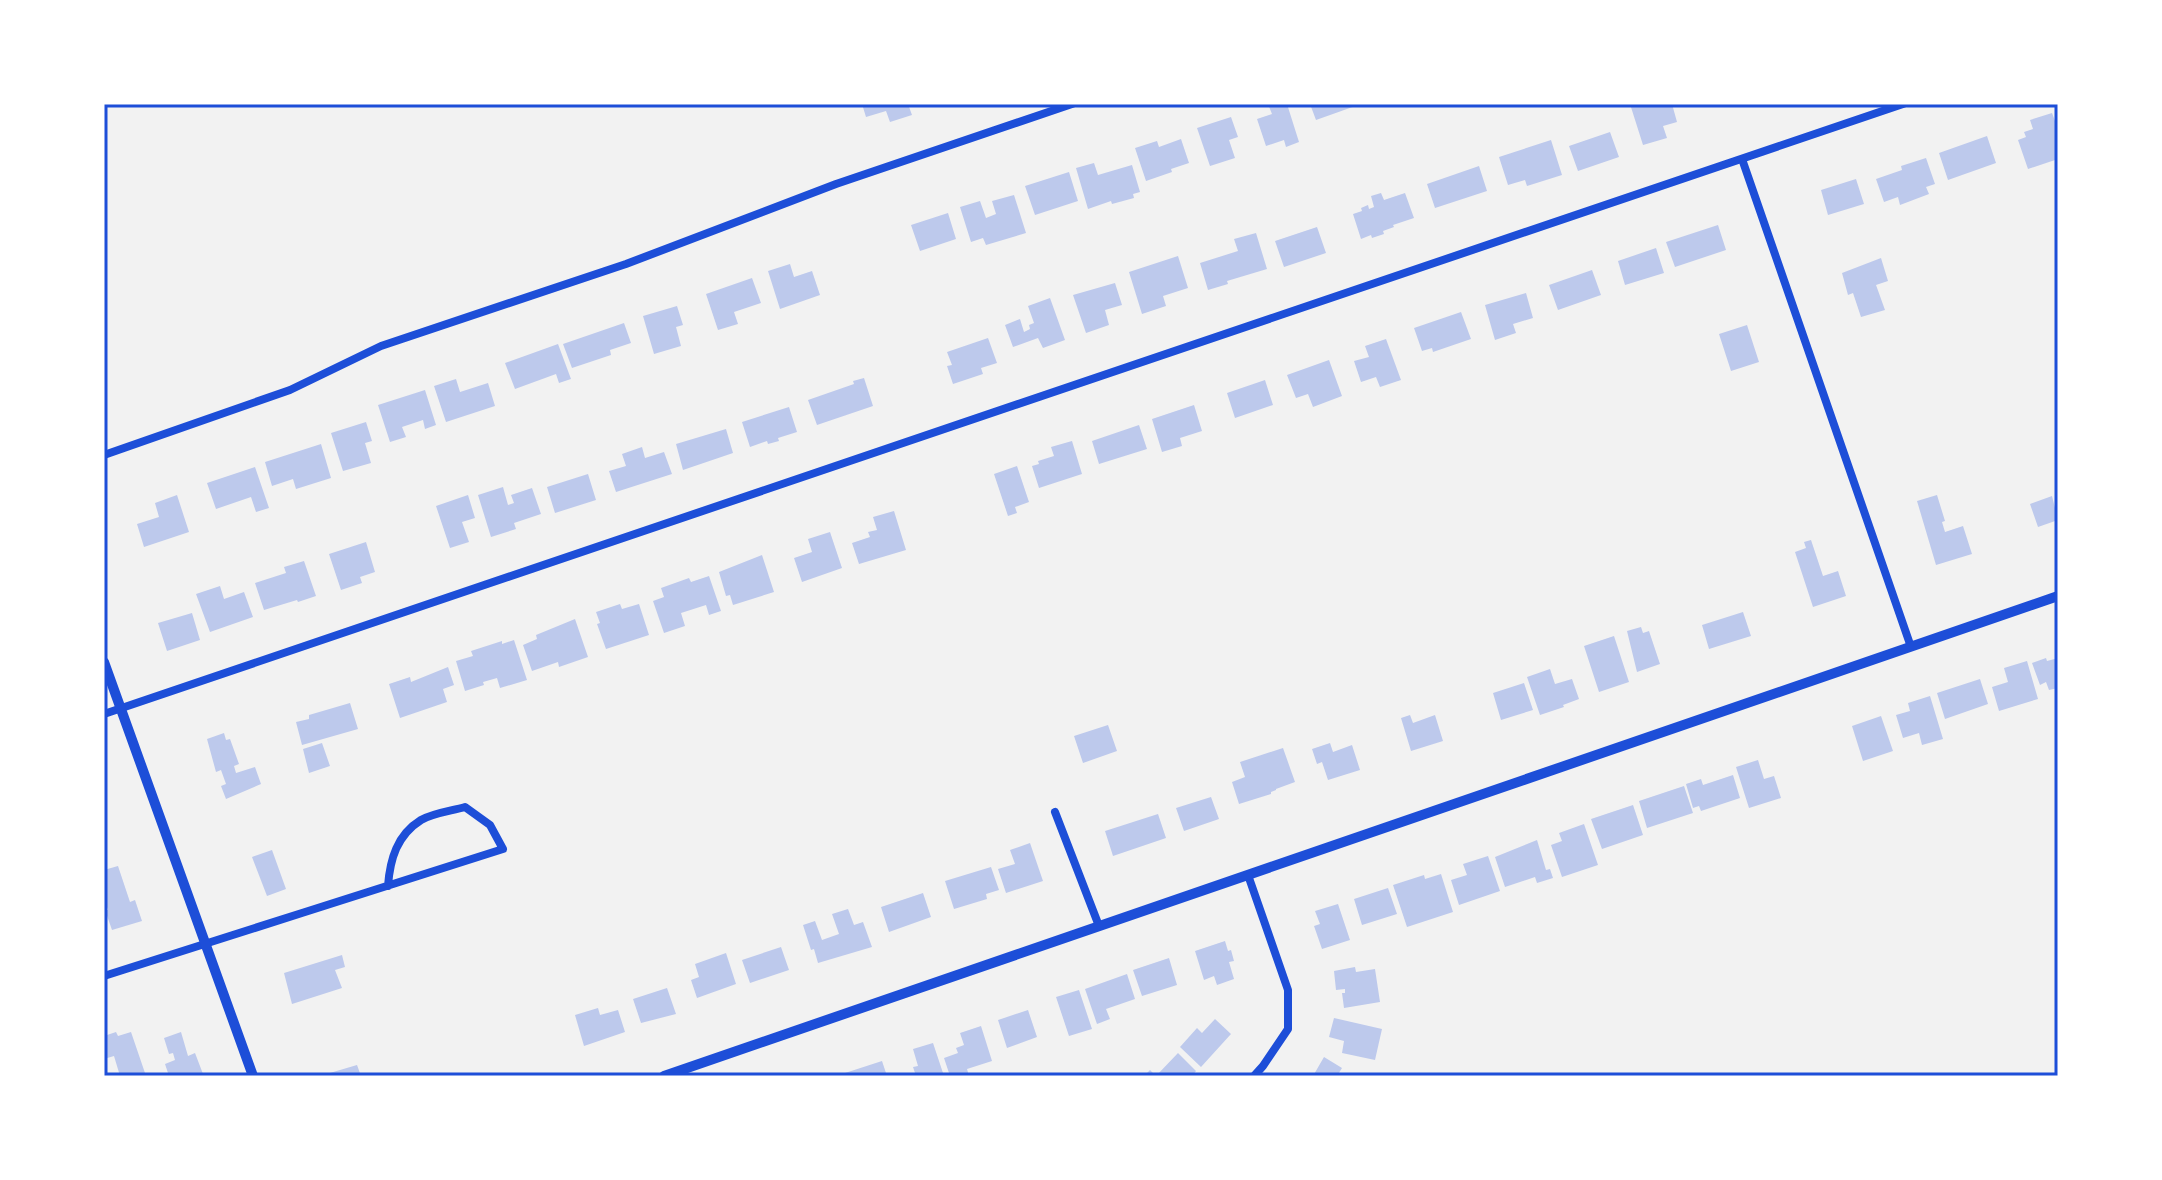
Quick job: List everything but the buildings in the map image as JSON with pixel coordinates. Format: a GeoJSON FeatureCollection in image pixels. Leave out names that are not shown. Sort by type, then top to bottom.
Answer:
{"type":"FeatureCollection","features":[{"type":"Feature","properties":{"kind":"street"},"geometry":{"type":"LineString","coordinates":[[104,455],[290,390],[381,346],[626,264],[836,184],[1072,104]]}},
{"type":"Feature","properties":{"kind":"street"},"geometry":{"type":"LineString","coordinates":[[104,714],[1903,104]]}},
{"type":"Feature","properties":{"kind":"street"},"geometry":{"type":"LineString","coordinates":[[1742,159],[1911,647]]}},
{"type":"Feature","properties":{"kind":"street"},"geometry":{"type":"LineString","coordinates":[[664,1076],[2058,596]]}},
{"type":"Feature","properties":{"kind":"street"},"geometry":{"type":"LineString","coordinates":[[104,662],[253,1076]]}},
{"type":"Feature","properties":{"kind":"street"},"geometry":{"type":"LineString","coordinates":[[104,976],[446,868],[503,849],[490,825],[465,807],[423,818],[401,837],[389,864],[388,886]]}},
{"type":"Feature","properties":{"kind":"street"},"geometry":{"type":"LineString","coordinates":[[1055,812],[1099,926]]}},
{"type":"Feature","properties":{"kind":"street"},"geometry":{"type":"LineString","coordinates":[[1248,875],[1288,990],[1288,1029],[1254,1076]]}}]}
